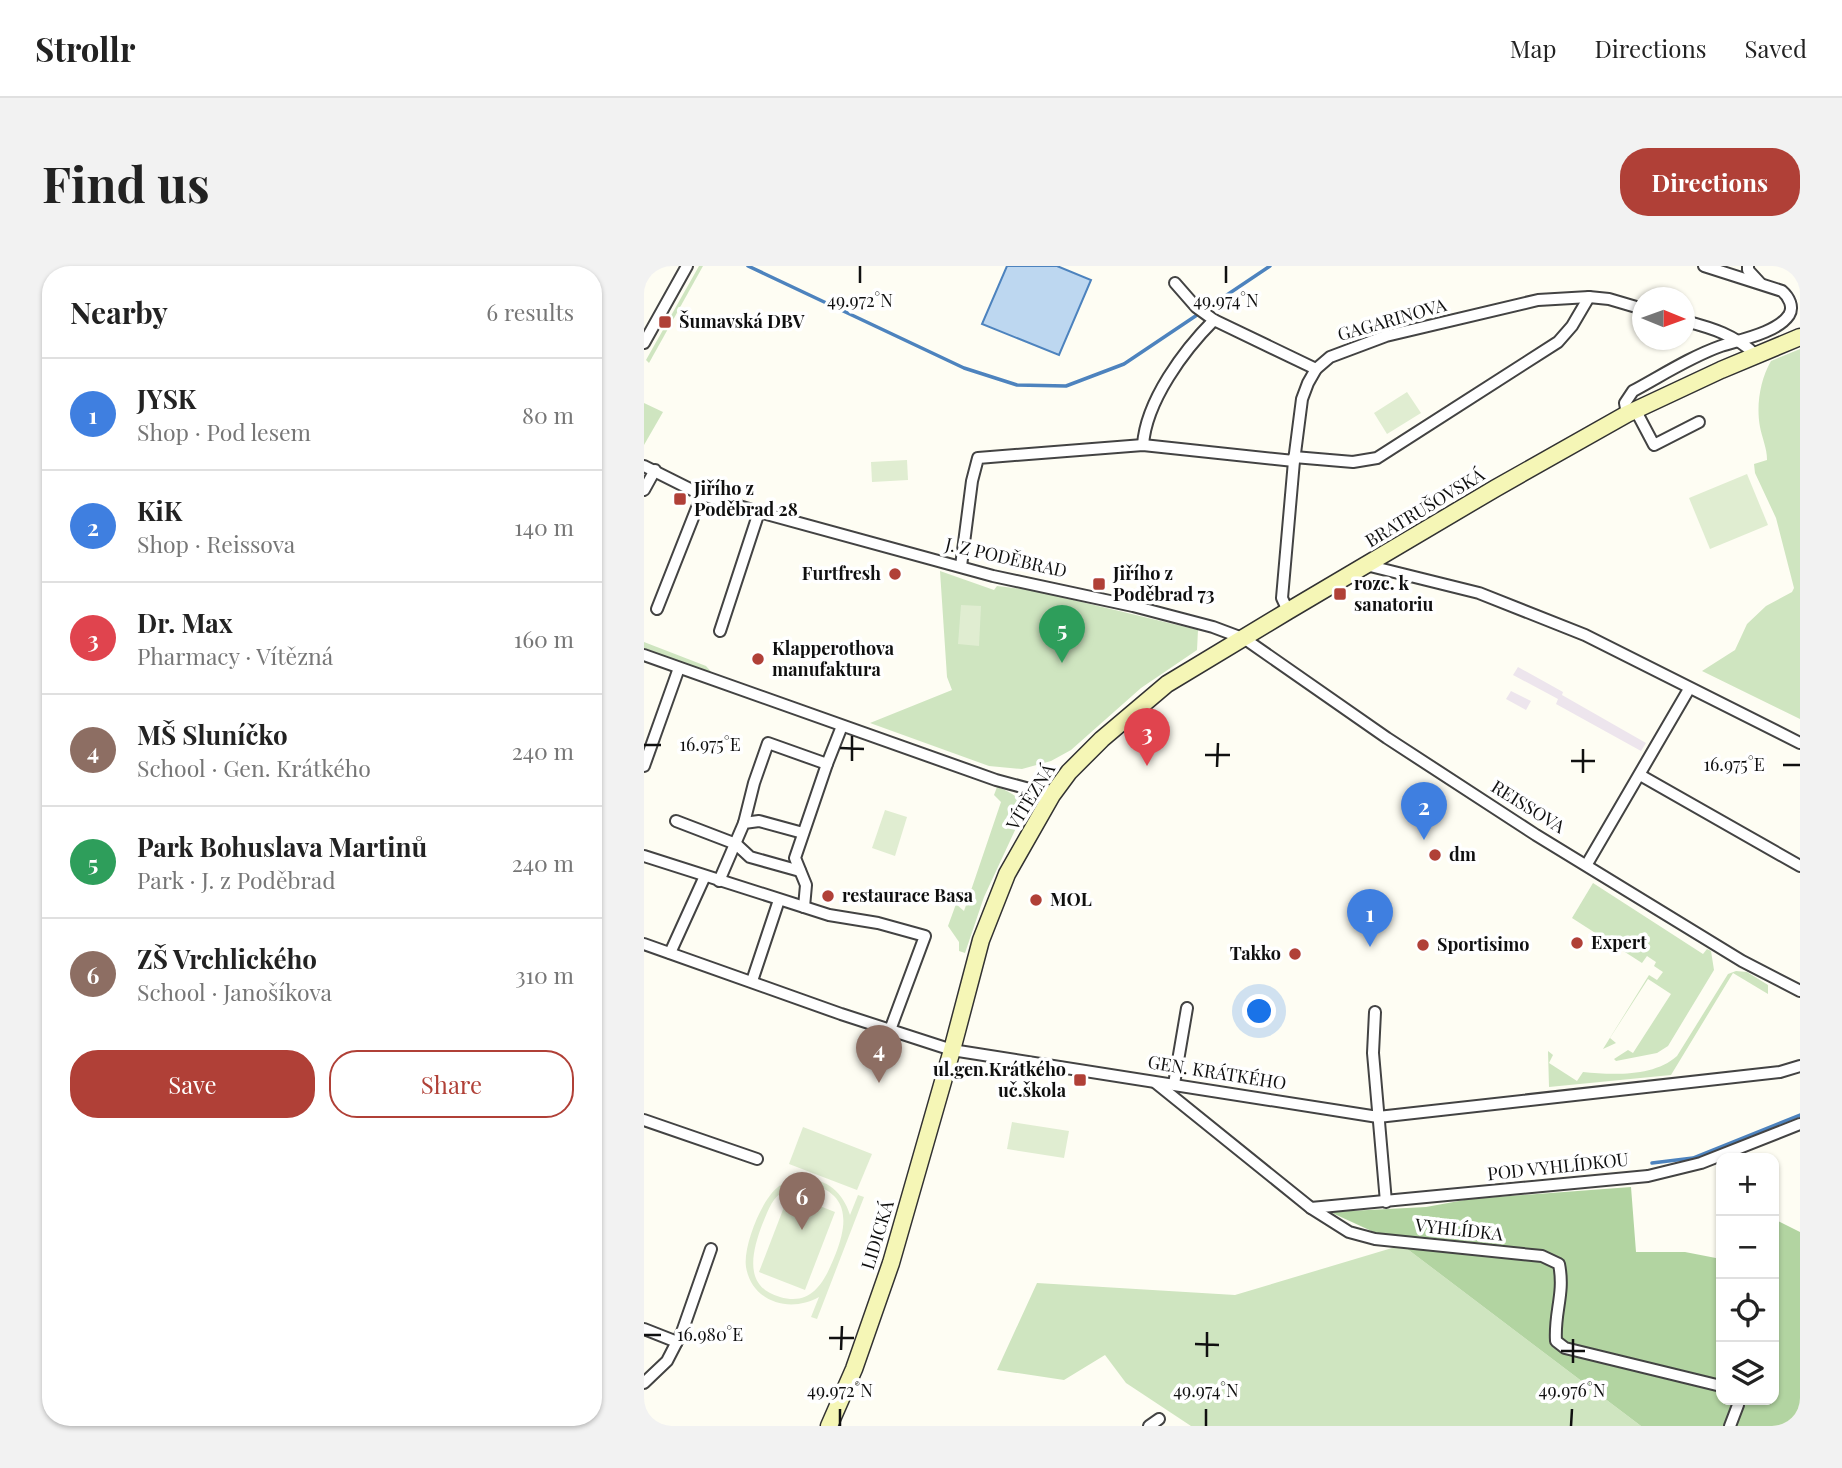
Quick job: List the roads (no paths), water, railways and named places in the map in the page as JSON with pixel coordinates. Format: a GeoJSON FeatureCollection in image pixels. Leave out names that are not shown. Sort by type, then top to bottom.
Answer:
{"type":"FeatureCollection","features":[{"type":"Feature","properties":{"kind":"main road","name":"BRATRUŠOVSKÁ"},"geometry":{"type":"LineString","coordinates":[[1245,639],[1366,565],[1632,412],[1800,337]]}},
{"type":"Feature","properties":{"kind":"main road","name":"VÍTĚZNÁ"},"geometry":{"type":"LineString","coordinates":[[952,1050],[981,940],[1003,885],[1052,795],[1069,772],[1102,739],[1167,684],[1245,639]]}},
{"type":"Feature","properties":{"kind":"main road","name":"LIDICKÁ"},"geometry":{"type":"LineString","coordinates":[[828,1426],[854,1369],[891,1263],[952,1050]]}},
{"type":"Feature","properties":{"kind":"street"},"geometry":{"type":"LineString","coordinates":[[644,343],[687,266]]}},
{"type":"Feature","properties":{"kind":"street"},"geometry":{"type":"LineString","coordinates":[[1699,422],[1654,445],[1625,403],[1633,391],[1720,346],[1741,341],[1775,326],[1788,317],[1791,310],[1788,296],[1782,291],[1704,266]]}},
{"type":"Feature","properties":{"kind":"street"},"geometry":{"type":"LineString","coordinates":[[1748,266],[1748,270],[1762,285]]}},
{"type":"Feature","properties":{"kind":"street"},"geometry":{"type":"LineString","coordinates":[[1175,283],[1196,307],[1210,318],[1316,369],[1302,399],[1294,459],[1282,598],[1288,611]]}},
{"type":"Feature","properties":{"kind":"street"},"geometry":{"type":"LineString","coordinates":[[961,566],[972,481],[978,458],[1143,444],[1353,463],[1377,458],[1558,342],[1572,326],[1589,297]]}},
{"type":"Feature","properties":{"kind":"street","name":"GAGARINOVA"},"geometry":{"type":"LineString","coordinates":[[1316,369],[1330,357],[1346,349],[1386,336],[1538,300],[1589,297],[1632,306]]}},
{"type":"Feature","properties":{"kind":"street"},"geometry":{"type":"LineString","coordinates":[[1143,444],[1149,416],[1159,397],[1192,342],[1210,318]]}},
{"type":"Feature","properties":{"kind":"street"},"geometry":{"type":"LineString","coordinates":[[1695,324],[1718,330],[1741,341],[1755,355]]}},
{"type":"Feature","properties":{"kind":"street","name":"J. Z PODĚBRAD"},"geometry":{"type":"LineString","coordinates":[[644,490],[648,466],[702,495],[759,512],[993,576],[1133,606],[1213,627],[1245,639]]}},
{"type":"Feature","properties":{"kind":"street"},"geometry":{"type":"LineString","coordinates":[[657,609],[702,495]]}},
{"type":"Feature","properties":{"kind":"street"},"geometry":{"type":"LineString","coordinates":[[720,631],[759,512]]}},
{"type":"Feature","properties":{"kind":"street"},"geometry":{"type":"LineString","coordinates":[[1366,565],[1479,593],[1585,635],[1800,743]]}},
{"type":"Feature","properties":{"kind":"street","name":"REISSOVA"},"geometry":{"type":"LineString","coordinates":[[1245,639],[1387,738],[1536,835],[1742,961],[1800,991]]}},
{"type":"Feature","properties":{"kind":"street"},"geometry":{"type":"LineString","coordinates":[[644,655],[996,779],[1052,795]]}},
{"type":"Feature","properties":{"kind":"street"},"geometry":{"type":"LineString","coordinates":[[644,766],[679,668]]}},
{"type":"Feature","properties":{"kind":"street"},"geometry":{"type":"LineString","coordinates":[[1587,864],[1689,689]]}},
{"type":"Feature","properties":{"kind":"street"},"geometry":{"type":"LineString","coordinates":[[804,907],[806,885],[795,858],[842,726]]}},
{"type":"Feature","properties":{"kind":"street"},"geometry":{"type":"LineString","coordinates":[[719,881],[744,822],[768,743],[827,764]]}},
{"type":"Feature","properties":{"kind":"street"},"geometry":{"type":"LineString","coordinates":[[1640,775],[1800,866]]}},
{"type":"Feature","properties":{"kind":"street"},"geometry":{"type":"LineString","coordinates":[[676,821],[736,844],[750,857],[800,871]]}},
{"type":"Feature","properties":{"kind":"street"},"geometry":{"type":"LineString","coordinates":[[744,822],[759,821],[803,833]]}},
{"type":"Feature","properties":{"kind":"street"},"geometry":{"type":"LineString","coordinates":[[644,856],[829,915],[878,923],[925,936],[890,1030]]}},
{"type":"Feature","properties":{"kind":"street"},"geometry":{"type":"LineString","coordinates":[[670,953],[705,876]]}},
{"type":"Feature","properties":{"kind":"street"},"geometry":{"type":"LineString","coordinates":[[752,981],[779,900]]}},
{"type":"Feature","properties":{"kind":"street","name":"GEN. KRÁTKÉHO"},"geometry":{"type":"LineString","coordinates":[[644,944],[952,1050],[1378,1117],[1780,1072],[1800,1066]]}},
{"type":"Feature","properties":{"kind":"street"},"geometry":{"type":"LineString","coordinates":[[1174,1084],[1187,1009]]}},
{"type":"Feature","properties":{"kind":"street"},"geometry":{"type":"LineString","coordinates":[[1375,1012],[1373,1053],[1386,1202]]}},
{"type":"Feature","properties":{"kind":"street","name":"VYHLÍDKA"},"geometry":{"type":"LineString","coordinates":[[1154,1081],[1311,1208],[1349,1232],[1375,1239],[1542,1256],[1559,1264],[1563,1284],[1555,1325],[1556,1341],[1565,1348],[1716,1385]]}},
{"type":"Feature","properties":{"kind":"street"},"geometry":{"type":"LineString","coordinates":[[644,1120],[757,1159]]}},
{"type":"Feature","properties":{"kind":"street","name":"POD VYHLÍDKOU"},"geometry":{"type":"LineString","coordinates":[[1311,1208],[1648,1176],[1701,1163],[1800,1124]]}},
{"type":"Feature","properties":{"kind":"street"},"geometry":{"type":"LineString","coordinates":[[644,1382],[667,1361],[677,1342],[711,1249]]}},
{"type":"Feature","properties":{"kind":"street"},"geometry":{"type":"LineString","coordinates":[[644,1329],[677,1342]]}},
{"type":"Feature","properties":{"kind":"street"},"geometry":{"type":"LineString","coordinates":[[1730,1426],[1738,1405]]}},
{"type":"Feature","properties":{"kind":"water"},"geometry":{"type":"Polygon","coordinates":[[[1007,266],[1057,266],[1091,280],[1059,355],[982,324],[1007,266]]]}},
{"type":"Feature","properties":{"kind":"waterway"},"geometry":{"type":"LineString","coordinates":[[748,266],[964,368],[1017,385],[1066,386],[1124,364],[1270,266]]}},
{"type":"Feature","properties":{"kind":"waterway"},"geometry":{"type":"LineString","coordinates":[[1652,1163],[1693,1158],[1800,1115]]}},
{"type":"Feature","properties":{"kind":"place","name":"Šumavská DBV"},"geometry":{"type":"Point","coordinates":[665,322]}},
{"type":"Feature","properties":{"kind":"place","name":"Jiřího z Poděbrad 28"},"geometry":{"type":"Point","coordinates":[680,499]}},
{"type":"Feature","properties":{"kind":"place","name":"Furtfresh"},"geometry":{"type":"Point","coordinates":[895,574]}},
{"type":"Feature","properties":{"kind":"place","name":"Jiřího z Poděbrad 73"},"geometry":{"type":"Point","coordinates":[1099,584]}},
{"type":"Feature","properties":{"kind":"place","name":"rozc. k sanatoriu"},"geometry":{"type":"Point","coordinates":[1340,594]}},
{"type":"Feature","properties":{"kind":"place","name":"Klapperothova manufaktura"},"geometry":{"type":"Point","coordinates":[758,659]}},
{"type":"Feature","properties":{"kind":"place","name":"Park Bohuslava Martinů"},"geometry":{"type":"Point","coordinates":[1062,663]}},
{"type":"Feature","properties":{"kind":"place","name":"Dr. Max"},"geometry":{"type":"Point","coordinates":[1147,766]}},
{"type":"Feature","properties":{"kind":"place","name":"KiK"},"geometry":{"type":"Point","coordinates":[1424,840]}},
{"type":"Feature","properties":{"kind":"place","name":"dm"},"geometry":{"type":"Point","coordinates":[1435,855]}},
{"type":"Feature","properties":{"kind":"place","name":"restaurace Basa"},"geometry":{"type":"Point","coordinates":[828,896]}},
{"type":"Feature","properties":{"kind":"place","name":"MOL"},"geometry":{"type":"Point","coordinates":[1036,900]}},
{"type":"Feature","properties":{"kind":"place","name":"Expert"},"geometry":{"type":"Point","coordinates":[1577,943]}},
{"type":"Feature","properties":{"kind":"place","name":"Sportisimo"},"geometry":{"type":"Point","coordinates":[1423,945]}},
{"type":"Feature","properties":{"kind":"place","name":"JYSK"},"geometry":{"type":"Point","coordinates":[1370,947]}},
{"type":"Feature","properties":{"kind":"place","name":"Takko"},"geometry":{"type":"Point","coordinates":[1295,954]}},
{"type":"Feature","properties":{"kind":"place","name":"ul.gen.Krátkého uč.škola"},"geometry":{"type":"Point","coordinates":[1080,1080]}},
{"type":"Feature","properties":{"kind":"place","name":"MŠ Sluníčko"},"geometry":{"type":"Point","coordinates":[879,1083]}},
{"type":"Feature","properties":{"kind":"place","name":"ZŠ Vrchlického"},"geometry":{"type":"Point","coordinates":[802,1230]}}]}
